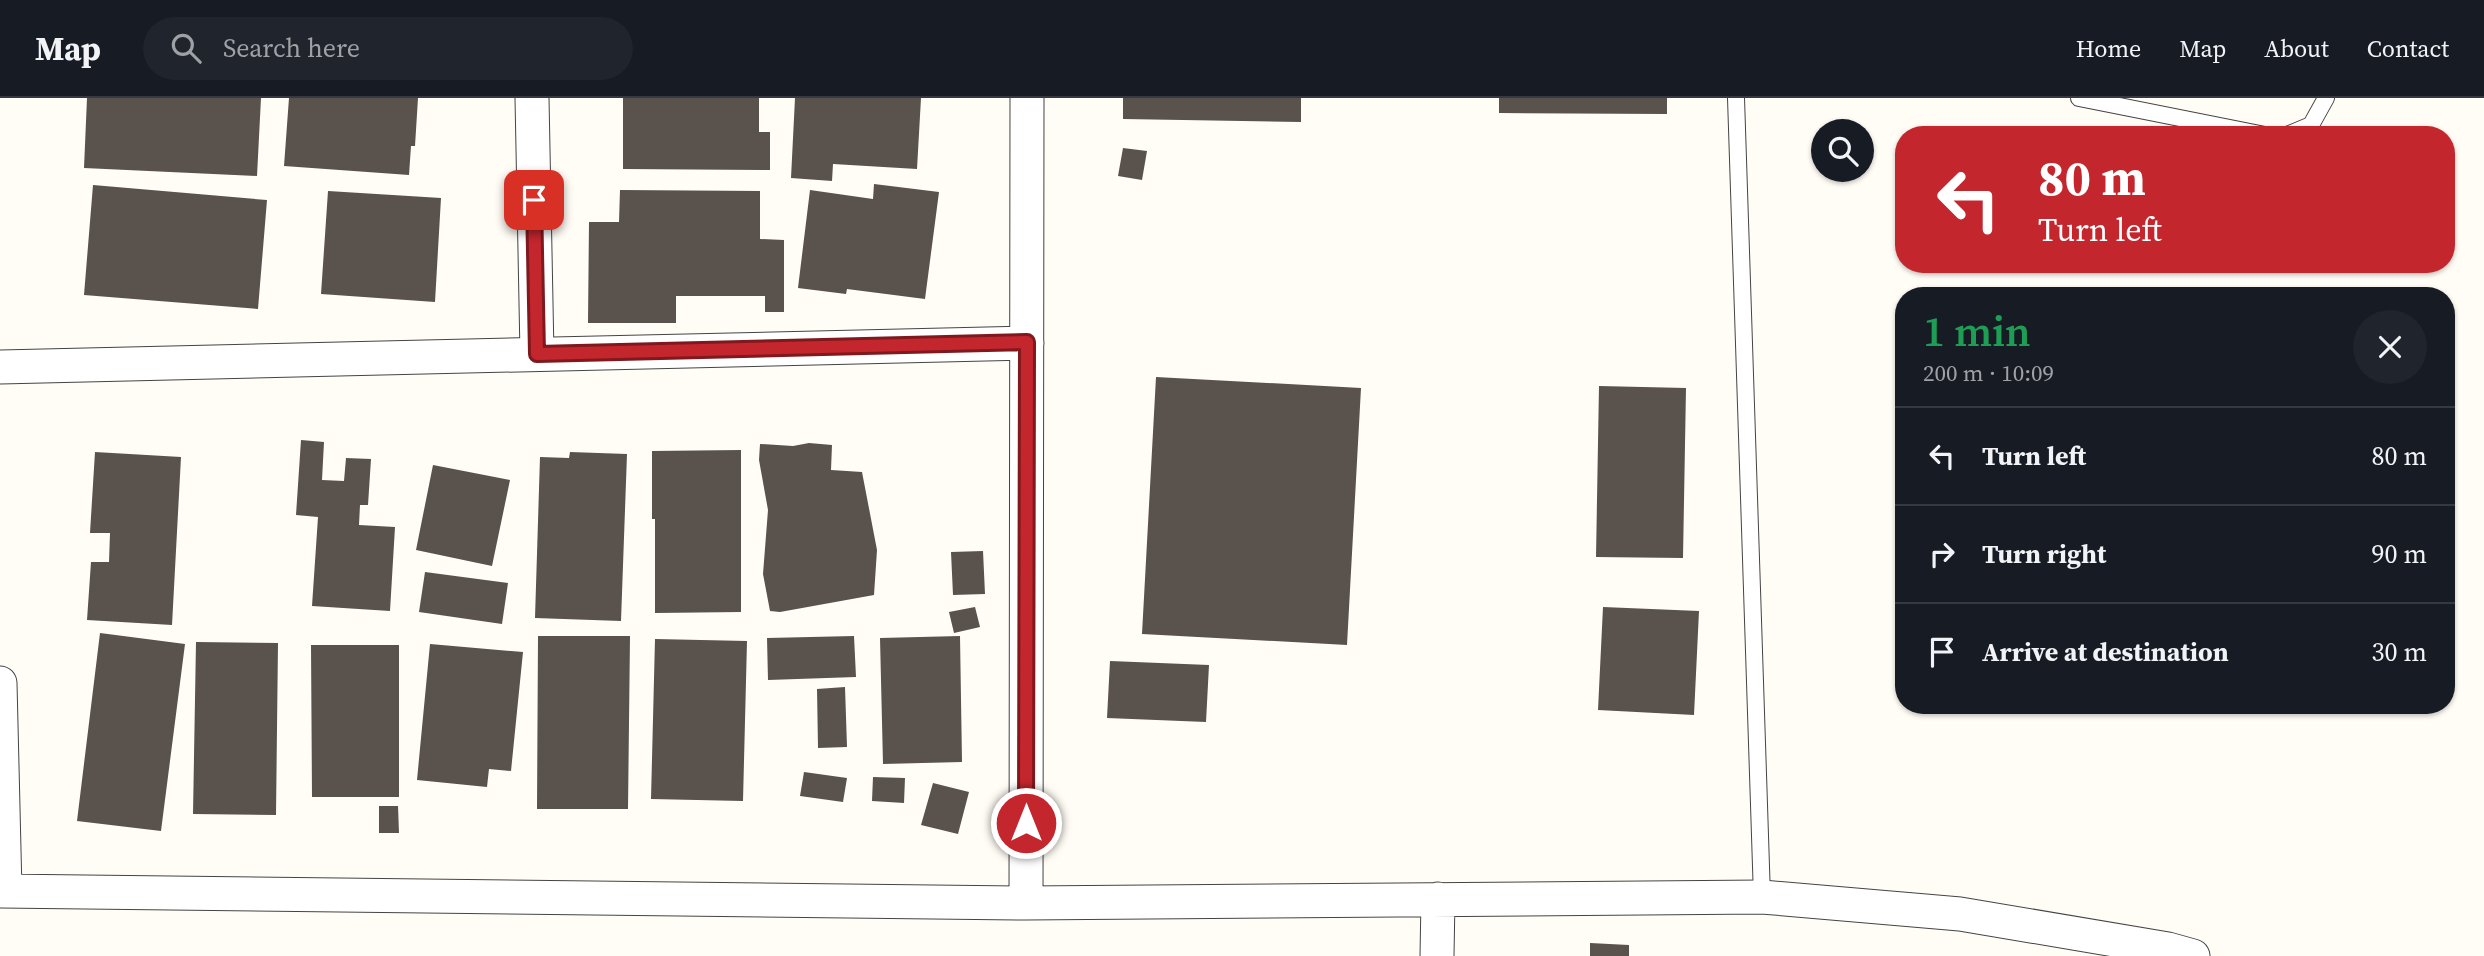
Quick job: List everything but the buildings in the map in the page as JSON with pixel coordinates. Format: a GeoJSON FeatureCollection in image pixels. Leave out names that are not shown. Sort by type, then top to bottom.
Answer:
{"type":"FeatureCollection","features":[{"type":"Feature","properties":{"kind":"street"},"geometry":{"type":"LineString","coordinates":[[532,98],[537,354]]}},
{"type":"Feature","properties":{"kind":"street"},"geometry":{"type":"LineString","coordinates":[[1026,903],[1027,98]]}},
{"type":"Feature","properties":{"kind":"street"},"geometry":{"type":"LineString","coordinates":[[0,367],[1027,342]]}},
{"type":"Feature","properties":{"kind":"street"},"geometry":{"type":"LineString","coordinates":[[0,683],[2,891],[1026,903],[1762,897],[1960,914],[2168,949],[2193,956]]}},
{"type":"Feature","properties":{"kind":"street"},"geometry":{"type":"LineString","coordinates":[[1437,956],[1438,899]]}},
{"type":"Feature","properties":{"kind":"lane"},"geometry":{"type":"LineString","coordinates":[[1736,98],[1762,897]]}},
{"type":"Feature","properties":{"kind":"lane"},"geometry":{"type":"LineString","coordinates":[[2079,98],[2220,126]]}},
{"type":"Feature","properties":{"kind":"lane"},"geometry":{"type":"LineString","coordinates":[[2309,126],[2326,98]]}},
{"type":"Feature","properties":{"kind":"route"},"geometry":{"type":"LineString","coordinates":[[534,200],[537,354],[1027,342],[1026,823]]}}]}
